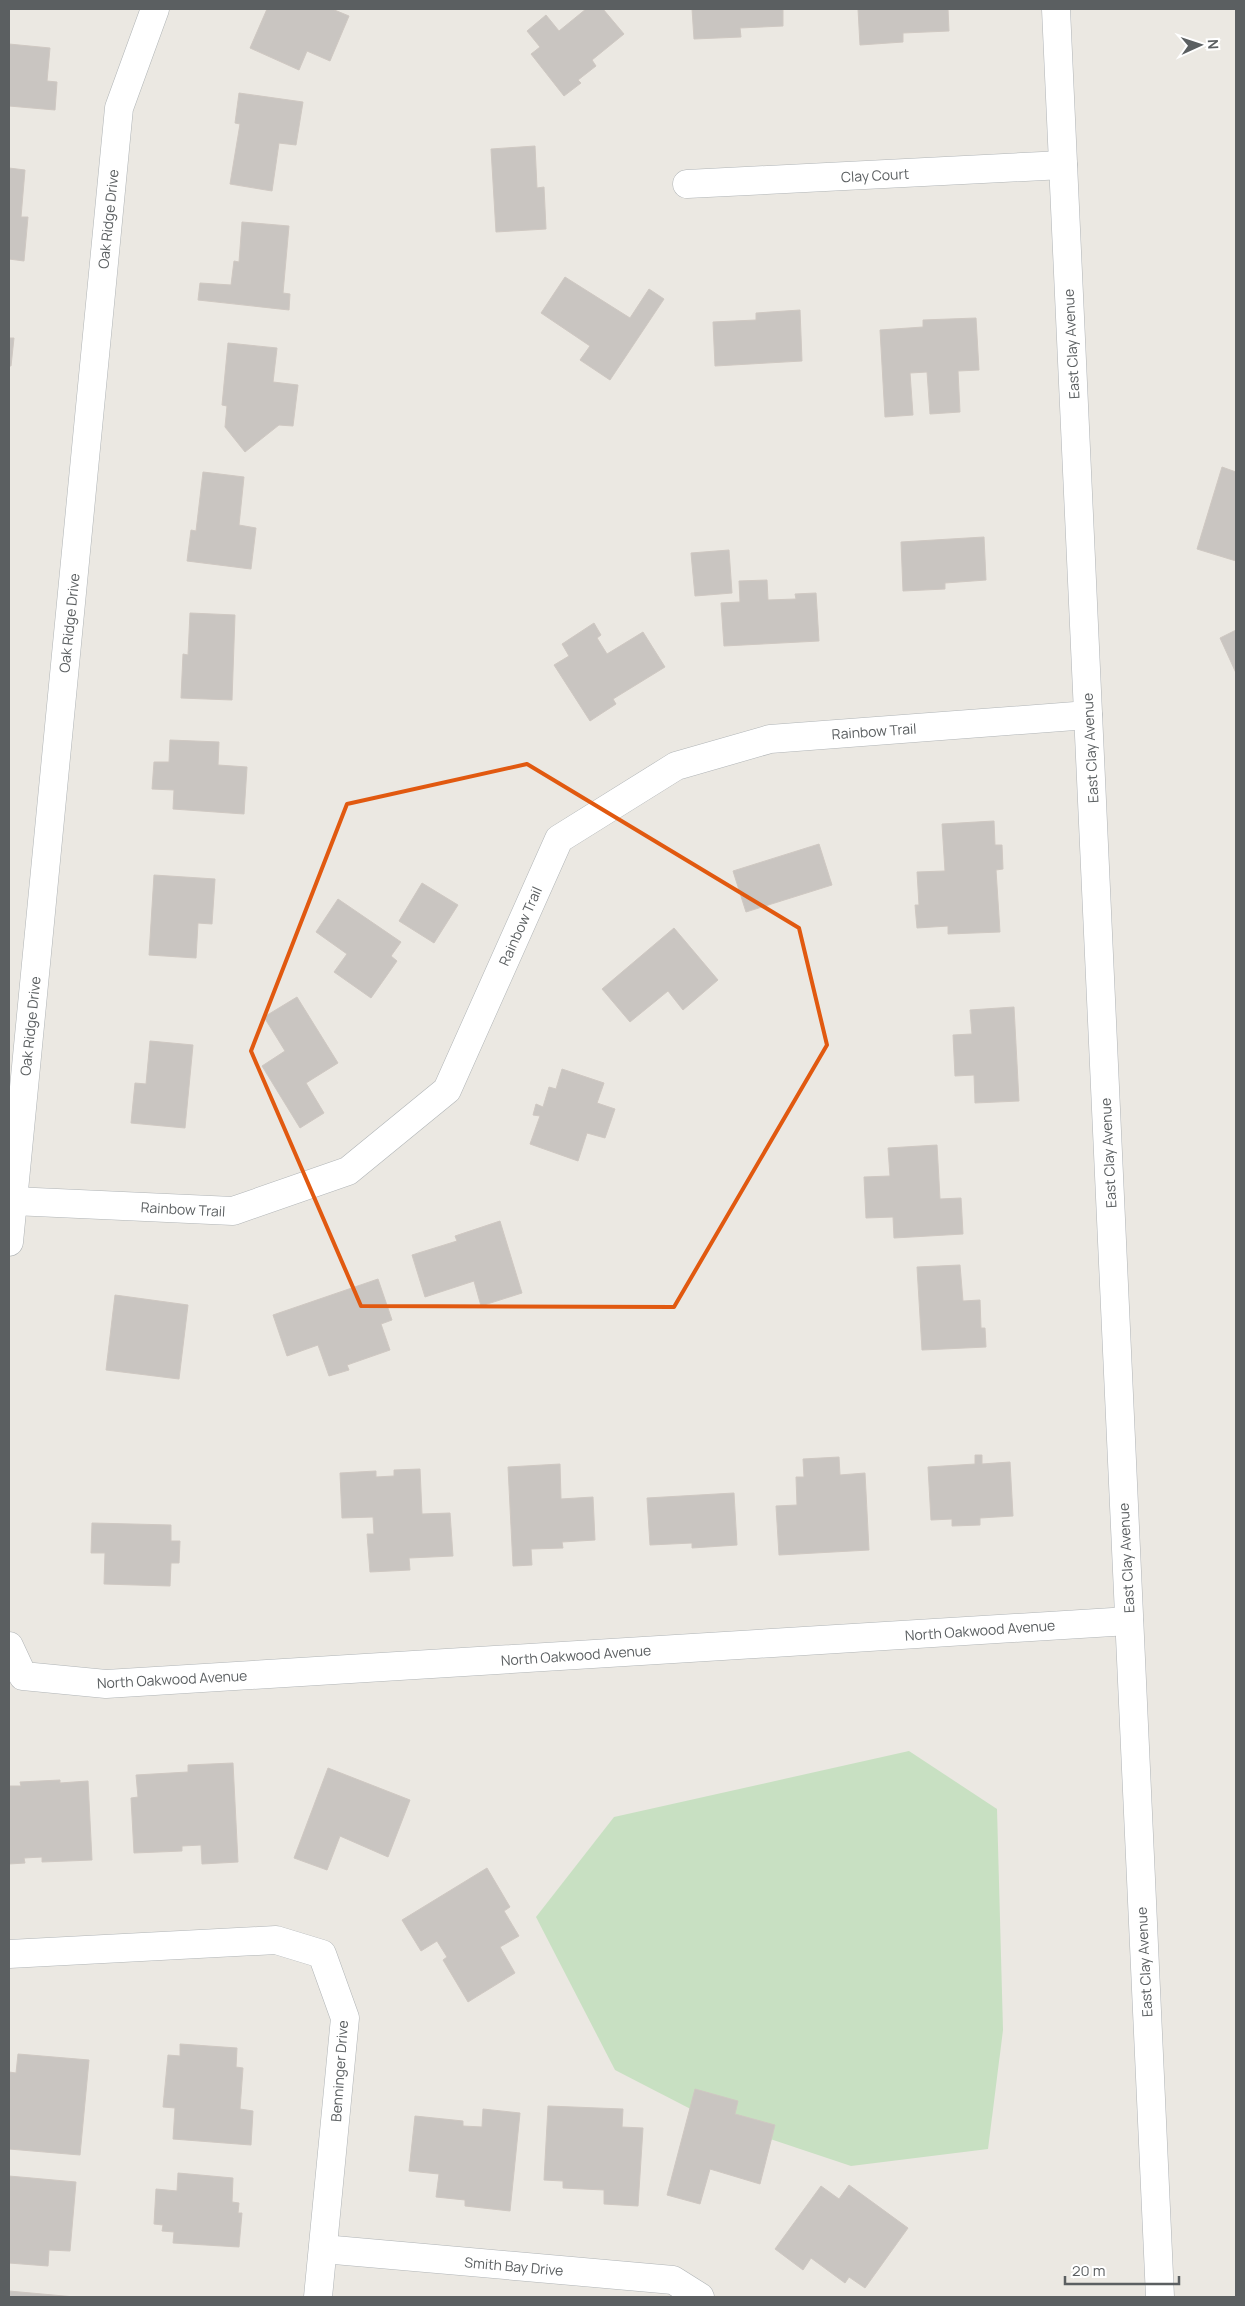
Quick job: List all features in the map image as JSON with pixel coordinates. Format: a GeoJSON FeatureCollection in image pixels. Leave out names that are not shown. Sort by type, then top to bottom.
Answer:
{"type":"FeatureCollection","features":[{"type":"Feature","properties":{"kind":"street","name":"Oak Ridge Drive"},"geometry":{"type":"LineString","coordinates":[[9,1242],[119,108],[155,9]]}},
{"type":"Feature","properties":{"kind":"street","name":"East Clay Avenue"},"geometry":{"type":"LineString","coordinates":[[1056,9],[1160,2297]]}},
{"type":"Feature","properties":{"kind":"street","name":"Clay Court"},"geometry":{"type":"LineString","coordinates":[[687,184],[1063,165]]}},
{"type":"Feature","properties":{"kind":"street","name":"Rainbow Trail"},"geometry":{"type":"LineString","coordinates":[[13,1201],[233,1211],[348,1171],[447,1090],[559,839],[676,766],[770,739],[1088,715]]}},
{"type":"Feature","properties":{"kind":"street","name":"North Oakwood Avenue"},"geometry":{"type":"LineString","coordinates":[[9,1646],[23,1676],[106,1684],[1129,1621]]}},
{"type":"Feature","properties":{"kind":"street","name":"Benninger Drive"},"geometry":{"type":"LineString","coordinates":[[9,1954],[276,1940],[322,1954],[345,2018],[318,2297]]}},
{"type":"Feature","properties":{"kind":"street","name":"Smith Bay Drive"},"geometry":{"type":"LineString","coordinates":[[322,2249],[673,2280],[700,2297]]}},
{"type":"Feature","properties":{"kind":"highlighted area"},"geometry":{"type":"Polygon","coordinates":[[[527,764],[799,928],[827,1045],[674,1307],[361,1306],[251,1051],[347,804],[527,764]]]}},
{"type":"Feature","properties":{"kind":"green space"},"geometry":{"type":"Polygon","coordinates":[[[909,1751],[997,1809],[1003,2030],[988,2149],[851,2166],[710,2119],[615,2070],[536,1917],[614,1817],[909,1751]]]}},
{"type":"Feature","properties":{"kind":"building"},"geometry":{"type":"Polygon","coordinates":[[[267,9],[332,9],[349,16],[330,61],[307,51],[299,70],[250,48],[267,9]]]}},
{"type":"Feature","properties":{"kind":"building"},"geometry":{"type":"Polygon","coordinates":[[[586,9],[603,9],[624,34],[592,60],[596,66],[578,80],[581,83],[564,96],[531,54],[540,47],[527,31],[546,15],[559,31],[586,9]]]}},
{"type":"Feature","properties":{"kind":"building"},"geometry":{"type":"Polygon","coordinates":[[[692,9],[783,9],[783,26],[740,28],[741,37],[694,39],[692,9]]]}},
{"type":"Feature","properties":{"kind":"building"},"geometry":{"type":"Polygon","coordinates":[[[858,9],[948,9],[949,31],[903,33],[903,42],[860,45],[858,9]]]}},
{"type":"Feature","properties":{"kind":"building"},"geometry":{"type":"Polygon","coordinates":[[[9,44],[50,48],[47,81],[57,82],[55,110],[9,106],[9,44]]]}},
{"type":"Feature","properties":{"kind":"building"},"geometry":{"type":"Polygon","coordinates":[[[239,93],[303,102],[296,145],[279,143],[272,191],[230,184],[240,124],[235,123],[239,93]]]}},
{"type":"Feature","properties":{"kind":"building"},"geometry":{"type":"Polygon","coordinates":[[[535,146],[537,188],[544,187],[546,229],[496,232],[491,149],[535,146]]]}},
{"type":"Feature","properties":{"kind":"building"},"geometry":{"type":"Polygon","coordinates":[[[9,168],[25,170],[21,217],[28,217],[24,261],[9,259],[9,168]]]}},
{"type":"Feature","properties":{"kind":"building"},"geometry":{"type":"Polygon","coordinates":[[[242,222],[289,226],[283,293],[290,294],[289,310],[198,300],[200,283],[231,285],[234,261],[239,262],[242,222]]]}},
{"type":"Feature","properties":{"kind":"building"},"geometry":{"type":"Polygon","coordinates":[[[565,277],[630,318],[649,289],[664,299],[610,380],[580,360],[590,346],[541,313],[565,277]]]}},
{"type":"Feature","properties":{"kind":"building"},"geometry":{"type":"Polygon","coordinates":[[[800,310],[802,361],[715,366],[713,322],[756,320],[756,313],[800,310]]]}},
{"type":"Feature","properties":{"kind":"building"},"geometry":{"type":"Polygon","coordinates":[[[976,318],[979,370],[958,371],[960,412],[930,414],[927,372],[910,373],[913,415],[885,417],[880,330],[923,327],[923,320],[976,318]]]}},
{"type":"Feature","properties":{"kind":"building"},"geometry":{"type":"Polygon","coordinates":[[[9,338],[14,338],[11,366],[9,366],[9,338]]]}},
{"type":"Feature","properties":{"kind":"building"},"geometry":{"type":"Polygon","coordinates":[[[228,343],[277,348],[273,382],[298,385],[293,426],[279,425],[245,452],[225,427],[227,406],[222,405],[228,343]]]}},
{"type":"Feature","properties":{"kind":"building"},"geometry":{"type":"Polygon","coordinates":[[[1222,467],[1236,472],[1236,561],[1197,549],[1222,467]]]}},
{"type":"Feature","properties":{"kind":"building"},"geometry":{"type":"Polygon","coordinates":[[[203,472],[244,477],[239,525],[256,528],[251,569],[187,561],[191,530],[196,531],[203,472]]]}},
{"type":"Feature","properties":{"kind":"building"},"geometry":{"type":"Polygon","coordinates":[[[984,537],[986,580],[945,583],[945,589],[903,591],[901,542],[984,537]]]}},
{"type":"Feature","properties":{"kind":"building"},"geometry":{"type":"Polygon","coordinates":[[[729,550],[732,593],[695,596],[691,553],[729,550]]]}},
{"type":"Feature","properties":{"kind":"building"},"geometry":{"type":"Polygon","coordinates":[[[767,580],[768,600],[796,599],[795,594],[816,593],[819,641],[724,646],[721,603],[740,602],[739,581],[767,580]]]}},
{"type":"Feature","properties":{"kind":"building"},"geometry":{"type":"Polygon","coordinates":[[[190,613],[235,615],[232,700],[181,698],[183,654],[188,655],[190,613]]]}},
{"type":"Feature","properties":{"kind":"building"},"geometry":{"type":"Polygon","coordinates":[[[594,623],[601,635],[597,638],[607,654],[643,632],[665,667],[613,699],[616,704],[590,721],[554,665],[569,656],[562,644],[594,623]]]}},
{"type":"Feature","properties":{"kind":"building"},"geometry":{"type":"Polygon","coordinates":[[[1236,630],[1236,673],[1220,638],[1236,630]]]}},
{"type":"Feature","properties":{"kind":"building"},"geometry":{"type":"Polygon","coordinates":[[[170,740],[219,742],[218,765],[247,767],[244,814],[173,809],[174,790],[152,789],[154,762],[169,762],[170,740]]]}},
{"type":"Feature","properties":{"kind":"building"},"geometry":{"type":"Polygon","coordinates":[[[994,821],[995,845],[1002,845],[1003,869],[996,870],[1000,932],[948,934],[948,926],[917,928],[915,905],[919,905],[917,872],[945,871],[942,824],[994,821]]]}},
{"type":"Feature","properties":{"kind":"building"},"geometry":{"type":"Polygon","coordinates":[[[819,844],[832,885],[746,912],[733,871],[819,844]]]}},
{"type":"Feature","properties":{"kind":"building"},"geometry":{"type":"Polygon","coordinates":[[[154,875],[215,879],[212,924],[198,923],[196,958],[149,955],[154,875]]]}},
{"type":"Feature","properties":{"kind":"building"},"geometry":{"type":"Polygon","coordinates":[[[422,883],[458,905],[434,943],[399,921],[422,883]]]}},
{"type":"Feature","properties":{"kind":"building"},"geometry":{"type":"Polygon","coordinates":[[[338,899],[401,942],[391,956],[397,961],[371,998],[334,972],[347,954],[316,932],[338,899]]]}},
{"type":"Feature","properties":{"kind":"building"},"geometry":{"type":"Polygon","coordinates":[[[674,928],[718,980],[683,1010],[668,991],[630,1022],[602,989],[674,928]]]}},
{"type":"Feature","properties":{"kind":"building"},"geometry":{"type":"Polygon","coordinates":[[[297,997],[338,1063],[306,1083],[324,1113],[300,1128],[262,1066],[285,1051],[264,1017],[297,997]]]}},
{"type":"Feature","properties":{"kind":"building"},"geometry":{"type":"Polygon","coordinates":[[[1014,1007],[1019,1101],[975,1103],[974,1075],[955,1076],[953,1035],[972,1034],[970,1010],[1014,1007]]]}},
{"type":"Feature","properties":{"kind":"building"},"geometry":{"type":"Polygon","coordinates":[[[150,1041],[193,1045],[185,1128],[131,1123],[135,1083],[146,1084],[150,1041]]]}},
{"type":"Feature","properties":{"kind":"building"},"geometry":{"type":"Polygon","coordinates":[[[562,1069],[604,1083],[597,1103],[615,1109],[605,1138],[587,1133],[578,1161],[530,1144],[540,1116],[533,1115],[536,1104],[543,1107],[549,1087],[556,1089],[562,1069]]]}},
{"type":"Feature","properties":{"kind":"building"},"geometry":{"type":"Polygon","coordinates":[[[937,1145],[940,1199],[961,1198],[963,1234],[894,1238],[893,1217],[866,1218],[864,1177],[890,1176],[888,1148],[937,1145]]]}},
{"type":"Feature","properties":{"kind":"building"},"geometry":{"type":"Polygon","coordinates":[[[500,1221],[522,1293],[481,1306],[474,1281],[425,1297],[412,1255],[457,1241],[455,1236],[500,1221]]]}},
{"type":"Feature","properties":{"kind":"building"},"geometry":{"type":"Polygon","coordinates":[[[960,1265],[963,1301],[980,1300],[981,1328],[985,1328],[986,1347],[922,1350],[917,1267],[960,1265]]]}},
{"type":"Feature","properties":{"kind":"building"},"geometry":{"type":"Polygon","coordinates":[[[378,1279],[392,1320],[381,1324],[390,1350],[347,1365],[349,1370],[329,1376],[318,1345],[287,1356],[273,1315],[378,1279]]]}},
{"type":"Feature","properties":{"kind":"building"},"geometry":{"type":"Polygon","coordinates":[[[115,1295],[188,1305],[179,1379],[106,1370],[115,1295]]]}},
{"type":"Feature","properties":{"kind":"building"},"geometry":{"type":"Polygon","coordinates":[[[975,1455],[982,1455],[982,1464],[1010,1462],[1013,1516],[980,1518],[980,1525],[952,1526],[952,1519],[931,1520],[928,1467],[975,1464],[975,1455]]]}},
{"type":"Feature","properties":{"kind":"building"},"geometry":{"type":"Polygon","coordinates":[[[839,1457],[840,1475],[865,1473],[869,1550],[779,1555],[776,1506],[797,1505],[796,1477],[804,1477],[803,1459],[839,1457]]]}},
{"type":"Feature","properties":{"kind":"building"},"geometry":{"type":"Polygon","coordinates":[[[560,1464],[561,1499],[593,1497],[595,1540],[562,1542],[563,1548],[531,1549],[532,1565],[513,1566],[508,1467],[560,1464]]]}},
{"type":"Feature","properties":{"kind":"building"},"geometry":{"type":"Polygon","coordinates":[[[420,1469],[422,1514],[450,1513],[453,1556],[409,1558],[410,1570],[370,1572],[367,1534],[374,1534],[373,1517],[342,1518],[340,1473],[376,1471],[376,1477],[394,1476],[394,1470],[420,1469]]]}},
{"type":"Feature","properties":{"kind":"building"},"geometry":{"type":"Polygon","coordinates":[[[734,1493],[737,1545],[692,1548],[692,1543],[650,1545],[647,1498],[734,1493]]]}},
{"type":"Feature","properties":{"kind":"building"},"geometry":{"type":"Polygon","coordinates":[[[92,1523],[171,1525],[171,1541],[180,1541],[179,1563],[171,1563],[170,1586],[104,1584],[105,1553],[91,1553],[92,1523]]]}},
{"type":"Feature","properties":{"kind":"building"},"geometry":{"type":"Polygon","coordinates":[[[233,1763],[238,1862],[202,1864],[201,1845],[182,1846],[182,1851],[134,1853],[131,1798],[138,1797],[136,1775],[188,1772],[188,1765],[233,1763]]]}},
{"type":"Feature","properties":{"kind":"building"},"geometry":{"type":"Polygon","coordinates":[[[328,1768],[410,1800],[388,1857],[340,1836],[327,1870],[294,1858],[328,1768]]]}},
{"type":"Feature","properties":{"kind":"building"},"geometry":{"type":"Polygon","coordinates":[[[60,1780],[60,1783],[88,1781],[92,1860],[42,1862],[42,1857],[24,1858],[25,1863],[9,1864],[9,1786],[21,1786],[20,1782],[60,1780]]]}},
{"type":"Feature","properties":{"kind":"building"},"geometry":{"type":"Polygon","coordinates":[[[487,1868],[510,1907],[504,1911],[519,1936],[500,1947],[515,1973],[468,2002],[443,1960],[447,1957],[437,1941],[421,1951],[402,1920],[487,1868]]]}},
{"type":"Feature","properties":{"kind":"building"},"geometry":{"type":"Polygon","coordinates":[[[180,2044],[237,2048],[236,2067],[243,2068],[240,2109],[253,2111],[251,2145],[173,2139],[175,2108],[163,2107],[168,2055],[180,2056],[180,2044]]]}},
{"type":"Feature","properties":{"kind":"building"},"geometry":{"type":"Polygon","coordinates":[[[18,2054],[89,2060],[80,2155],[9,2149],[9,2072],[16,2073],[18,2054]]]}},
{"type":"Feature","properties":{"kind":"building"},"geometry":{"type":"Polygon","coordinates":[[[695,2089],[738,2101],[735,2114],[775,2125],[760,2184],[710,2169],[700,2204],[667,2195],[695,2089]]]}},
{"type":"Feature","properties":{"kind":"building"},"geometry":{"type":"Polygon","coordinates":[[[548,2106],[623,2109],[622,2127],[643,2128],[638,2206],[604,2204],[604,2190],[563,2188],[563,2181],[544,2180],[548,2106]]]}},
{"type":"Feature","properties":{"kind":"building"},"geometry":{"type":"Polygon","coordinates":[[[483,2109],[520,2113],[510,2211],[465,2206],[465,2200],[436,2197],[439,2174],[409,2171],[415,2116],[463,2121],[463,2126],[482,2127],[483,2109]]]}},
{"type":"Feature","properties":{"kind":"building"},"geometry":{"type":"Polygon","coordinates":[[[178,2173],[233,2178],[232,2202],[239,2203],[238,2213],[242,2213],[239,2247],[173,2243],[174,2232],[162,2231],[163,2225],[154,2224],[156,2189],[177,2191],[178,2173]]]}},
{"type":"Feature","properties":{"kind":"building"},"geometry":{"type":"Polygon","coordinates":[[[9,2176],[76,2182],[70,2251],[49,2250],[48,2266],[9,2263],[9,2176]]]}},
{"type":"Feature","properties":{"kind":"building"},"geometry":{"type":"Polygon","coordinates":[[[849,2185],[908,2228],[865,2288],[849,2277],[845,2283],[811,2258],[803,2270],[775,2249],[821,2186],[839,2199],[849,2185]]]}},
{"type":"Feature","properties":{"kind":"building"},"geometry":{"type":"Polygon","coordinates":[[[9,2291],[75,2297],[9,2297],[9,2291]]]}}]}
